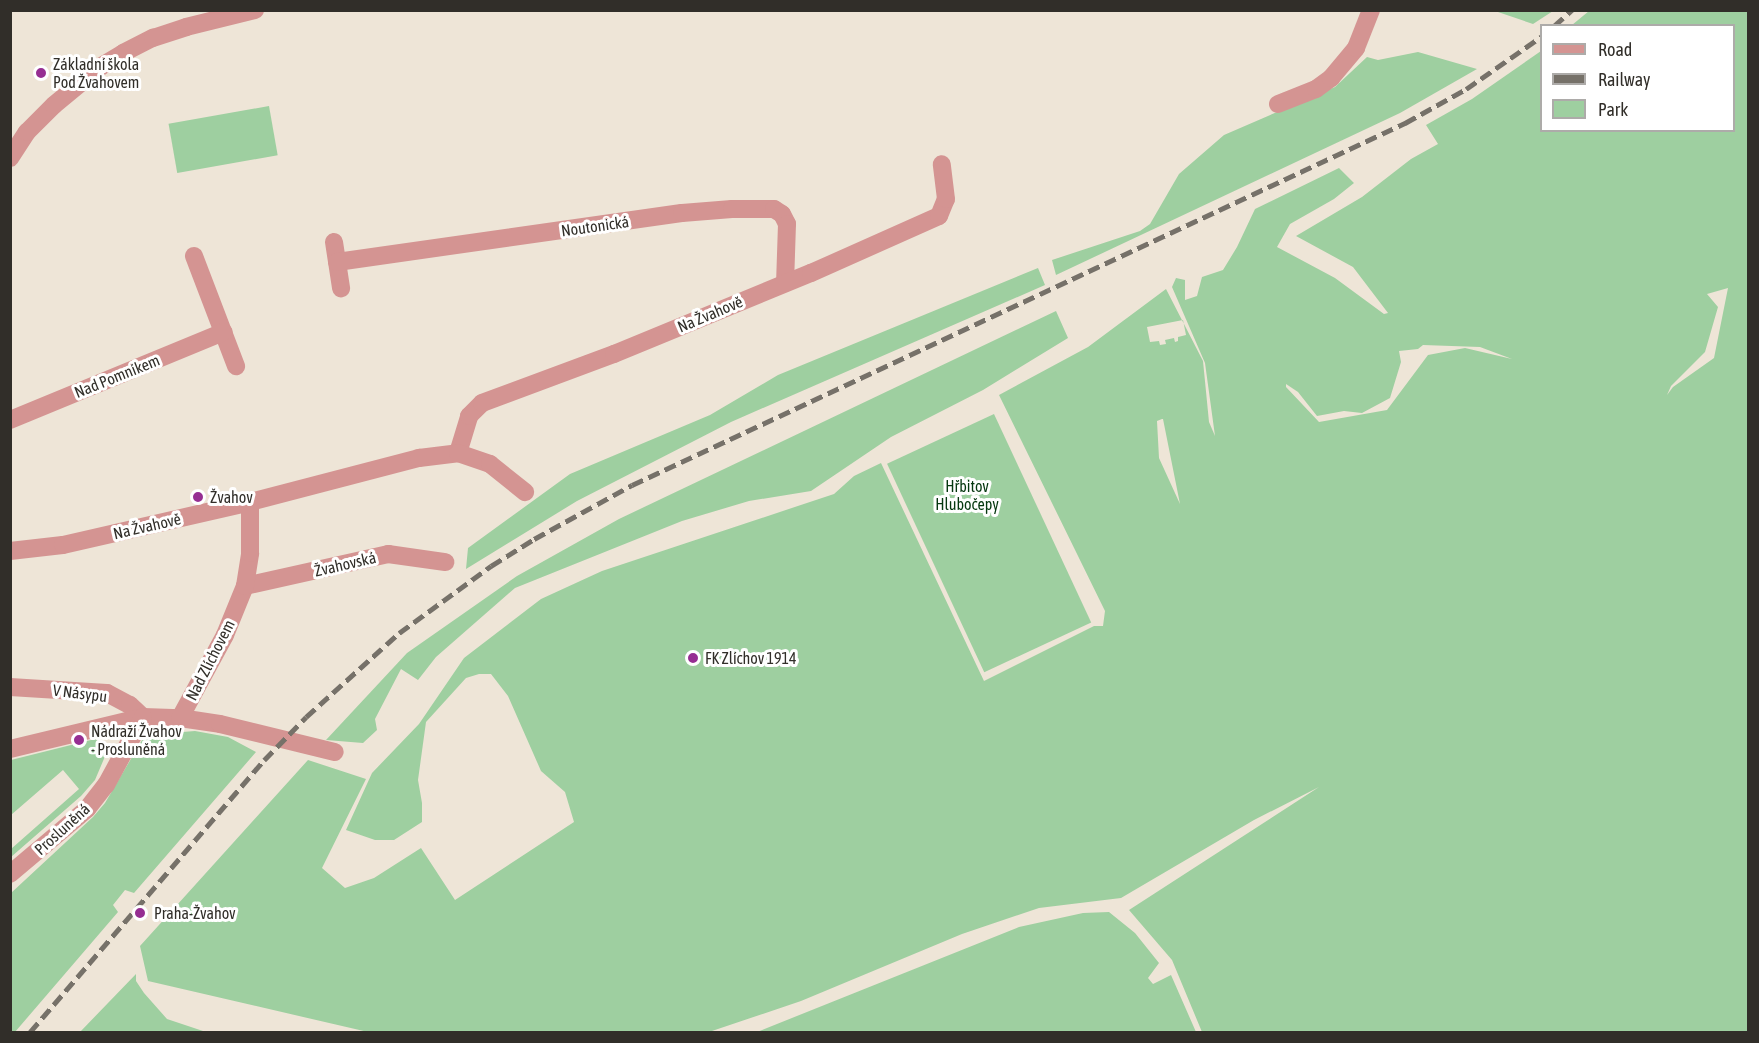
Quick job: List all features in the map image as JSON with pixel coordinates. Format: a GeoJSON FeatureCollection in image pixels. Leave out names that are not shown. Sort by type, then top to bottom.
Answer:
{"type":"FeatureCollection","features":[{"type":"Feature","properties":{"kind":"street"},"geometry":{"type":"LineString","coordinates":[[10,158],[27,132],[54,105],[100,67],[123,53],[153,38],[186,27],[255,10]]}},
{"type":"Feature","properties":{"kind":"street"},"geometry":{"type":"LineString","coordinates":[[1278,104],[1316,89],[1331,78],[1356,48],[1371,10]]}},
{"type":"Feature","properties":{"kind":"street","name":"Na Žvahově"},"geometry":{"type":"LineString","coordinates":[[458,453],[469,416],[482,403],[614,354],[939,216],[946,199],[942,164]]}},
{"type":"Feature","properties":{"kind":"street","name":"Noutonická"},"geometry":{"type":"LineString","coordinates":[[337,262],[682,213],[732,208],[774,209],[782,214],[787,224],[784,283]]}},
{"type":"Feature","properties":{"kind":"street"},"geometry":{"type":"LineString","coordinates":[[334,242],[341,288]]}},
{"type":"Feature","properties":{"kind":"street"},"geometry":{"type":"LineString","coordinates":[[194,256],[236,366]]}},
{"type":"Feature","properties":{"kind":"street","name":"Nad Pomníkem"},"geometry":{"type":"LineString","coordinates":[[10,420],[224,332]]}},
{"type":"Feature","properties":{"kind":"street","name":"Na Žvahově"},"geometry":{"type":"LineString","coordinates":[[10,551],[63,545],[250,502],[419,458],[458,453],[490,464],[525,492]]}},
{"type":"Feature","properties":{"kind":"street","name":"Nad Zlíchovem"},"geometry":{"type":"LineString","coordinates":[[10,750],[143,717],[180,718],[225,636],[245,586],[250,553],[250,502]]}},
{"type":"Feature","properties":{"kind":"street","name":"Žvahovská"},"geometry":{"type":"LineString","coordinates":[[245,586],[388,554],[445,562]]}},
{"type":"Feature","properties":{"kind":"street","name":"V Násypu"},"geometry":{"type":"LineString","coordinates":[[10,687],[107,693],[130,705],[143,717]]}},
{"type":"Feature","properties":{"kind":"street","name":"Prosluněná"},"geometry":{"type":"LineString","coordinates":[[10,874],[87,809],[106,785],[143,717]]}},
{"type":"Feature","properties":{"kind":"street"},"geometry":{"type":"LineString","coordinates":[[180,718],[220,724],[335,752]]}},
{"type":"Feature","properties":{"kind":"green space"},"geometry":{"type":"Polygon","coordinates":[[[1495,11],[1553,11],[1533,24],[1495,11]]]}},
{"type":"Feature","properties":{"kind":"green space"},"geometry":{"type":"Polygon","coordinates":[[[1589,11],[1748,11],[1748,1032],[1202,1032],[1172,960],[1129,910],[1319,787],[1254,820],[1121,898],[1039,908],[962,934],[801,1001],[709,1032],[368,1032],[148,981],[140,946],[308,760],[366,779],[322,868],[345,888],[374,878],[421,848],[455,900],[574,822],[565,792],[541,771],[508,696],[491,674],[479,674],[466,678],[426,722],[418,780],[422,803],[422,822],[394,840],[375,840],[346,830],[372,773],[419,724],[464,658],[541,599],[602,571],[834,494],[854,476],[881,463],[984,681],[1094,626],[1103,626],[1105,611],[999,395],[1088,347],[1166,289],[1182,320],[1147,327],[1150,342],[1159,341],[1160,345],[1166,344],[1165,340],[1174,338],[1175,342],[1178,341],[1178,337],[1186,335],[1184,323],[1203,361],[1209,422],[1215,436],[1205,363],[1172,287],[1176,278],[1185,280],[1185,300],[1197,296],[1202,277],[1223,270],[1255,209],[1339,168],[1354,183],[1334,199],[1290,224],[1277,247],[1335,278],[1384,314],[1388,313],[1353,267],[1296,236],[1362,197],[1411,159],[1438,144],[1426,125],[1472,99],[1540,52],[1540,132],[1735,132],[1735,24],[1573,24],[1589,11]],[[1728,288],[1707,294],[1718,307],[1705,352],[1671,386],[1667,395],[1673,387],[1714,358],[1728,288]],[[1423,345],[1418,349],[1399,351],[1401,362],[1390,398],[1362,413],[1344,411],[1317,416],[1298,392],[1286,384],[1286,387],[1319,422],[1387,410],[1428,355],[1465,348],[1512,359],[1480,347],[1423,345]],[[1163,419],[1157,421],[1159,458],[1180,504],[1163,419]]]}},
{"type":"Feature","properties":{"kind":"green space"},"geometry":{"type":"Polygon","coordinates":[[[1418,52],[1477,69],[1400,113],[1056,275],[1052,260],[1140,231],[1150,224],[1179,174],[1224,135],[1335,87],[1367,57],[1378,60],[1418,52]]]}},
{"type":"Feature","properties":{"kind":"green space"},"geometry":{"type":"Polygon","coordinates":[[[269,106],[278,155],[177,173],[169,124],[269,106]]]}},
{"type":"Feature","properties":{"kind":"green space"},"geometry":{"type":"Polygon","coordinates":[[[1038,268],[1045,285],[731,422],[577,501],[466,569],[468,548],[570,474],[710,415],[778,375],[1038,268]]]}},
{"type":"Feature","properties":{"kind":"green space"},"geometry":{"type":"Polygon","coordinates":[[[1056,311],[1068,338],[983,390],[891,437],[811,491],[749,501],[682,521],[515,588],[436,657],[418,680],[401,669],[375,719],[377,730],[363,743],[326,740],[407,653],[517,576],[619,519],[1056,311]]]}},
{"type":"Feature","properties":{"kind":"green space","name":"Hřbitov Hlubočepy"},"geometry":{"type":"Polygon","coordinates":[[[994,414],[1091,622],[984,672],[887,464],[994,414]]]}},
{"type":"Feature","properties":{"kind":"green space"},"geometry":{"type":"Polygon","coordinates":[[[195,731],[228,737],[256,752],[134,893],[125,890],[113,905],[118,912],[15,1032],[11,1032],[11,893],[93,817],[105,803],[145,735],[195,731]]]}},
{"type":"Feature","properties":{"kind":"green space"},"geometry":{"type":"Polygon","coordinates":[[[95,739],[102,744],[106,754],[95,780],[81,796],[11,857],[11,849],[79,789],[63,770],[11,815],[11,760],[95,739]]]}},
{"type":"Feature","properties":{"kind":"green space"},"geometry":{"type":"Polygon","coordinates":[[[1109,912],[1135,933],[1159,963],[1148,978],[1153,984],[1171,975],[1196,1032],[757,1032],[1019,927],[1083,913],[1109,912]]]}},
{"type":"Feature","properties":{"kind":"green space"},"geometry":{"type":"Polygon","coordinates":[[[136,974],[136,981],[144,993],[167,1019],[206,1032],[80,1032],[136,974]]]}},
{"type":"Feature","properties":{"kind":"railway"},"geometry":{"type":"LineString","coordinates":[[1556,24],[1572,10]]}},
{"type":"Feature","properties":{"kind":"railway"},"geometry":{"type":"LineString","coordinates":[[30,1032],[264,760],[306,717],[399,633],[491,566],[534,539],[632,485],[1405,123],[1466,89],[1540,37]]}},
{"type":"Feature","properties":{"kind":"place","name":"Základní škola Pod Žvahovem"},"geometry":{"type":"Point","coordinates":[41,73]}},
{"type":"Feature","properties":{"kind":"place","name":"Žvahov"},"geometry":{"type":"Point","coordinates":[198,497]}},
{"type":"Feature","properties":{"kind":"place","name":"FK Zlíchov 1914"},"geometry":{"type":"Point","coordinates":[693,658]}},
{"type":"Feature","properties":{"kind":"place","name":"Nádraží Žvahov - Prosluněná"},"geometry":{"type":"Point","coordinates":[79,740]}},
{"type":"Feature","properties":{"kind":"place","name":"Praha-Žvahov"},"geometry":{"type":"Point","coordinates":[140,913]}}]}
